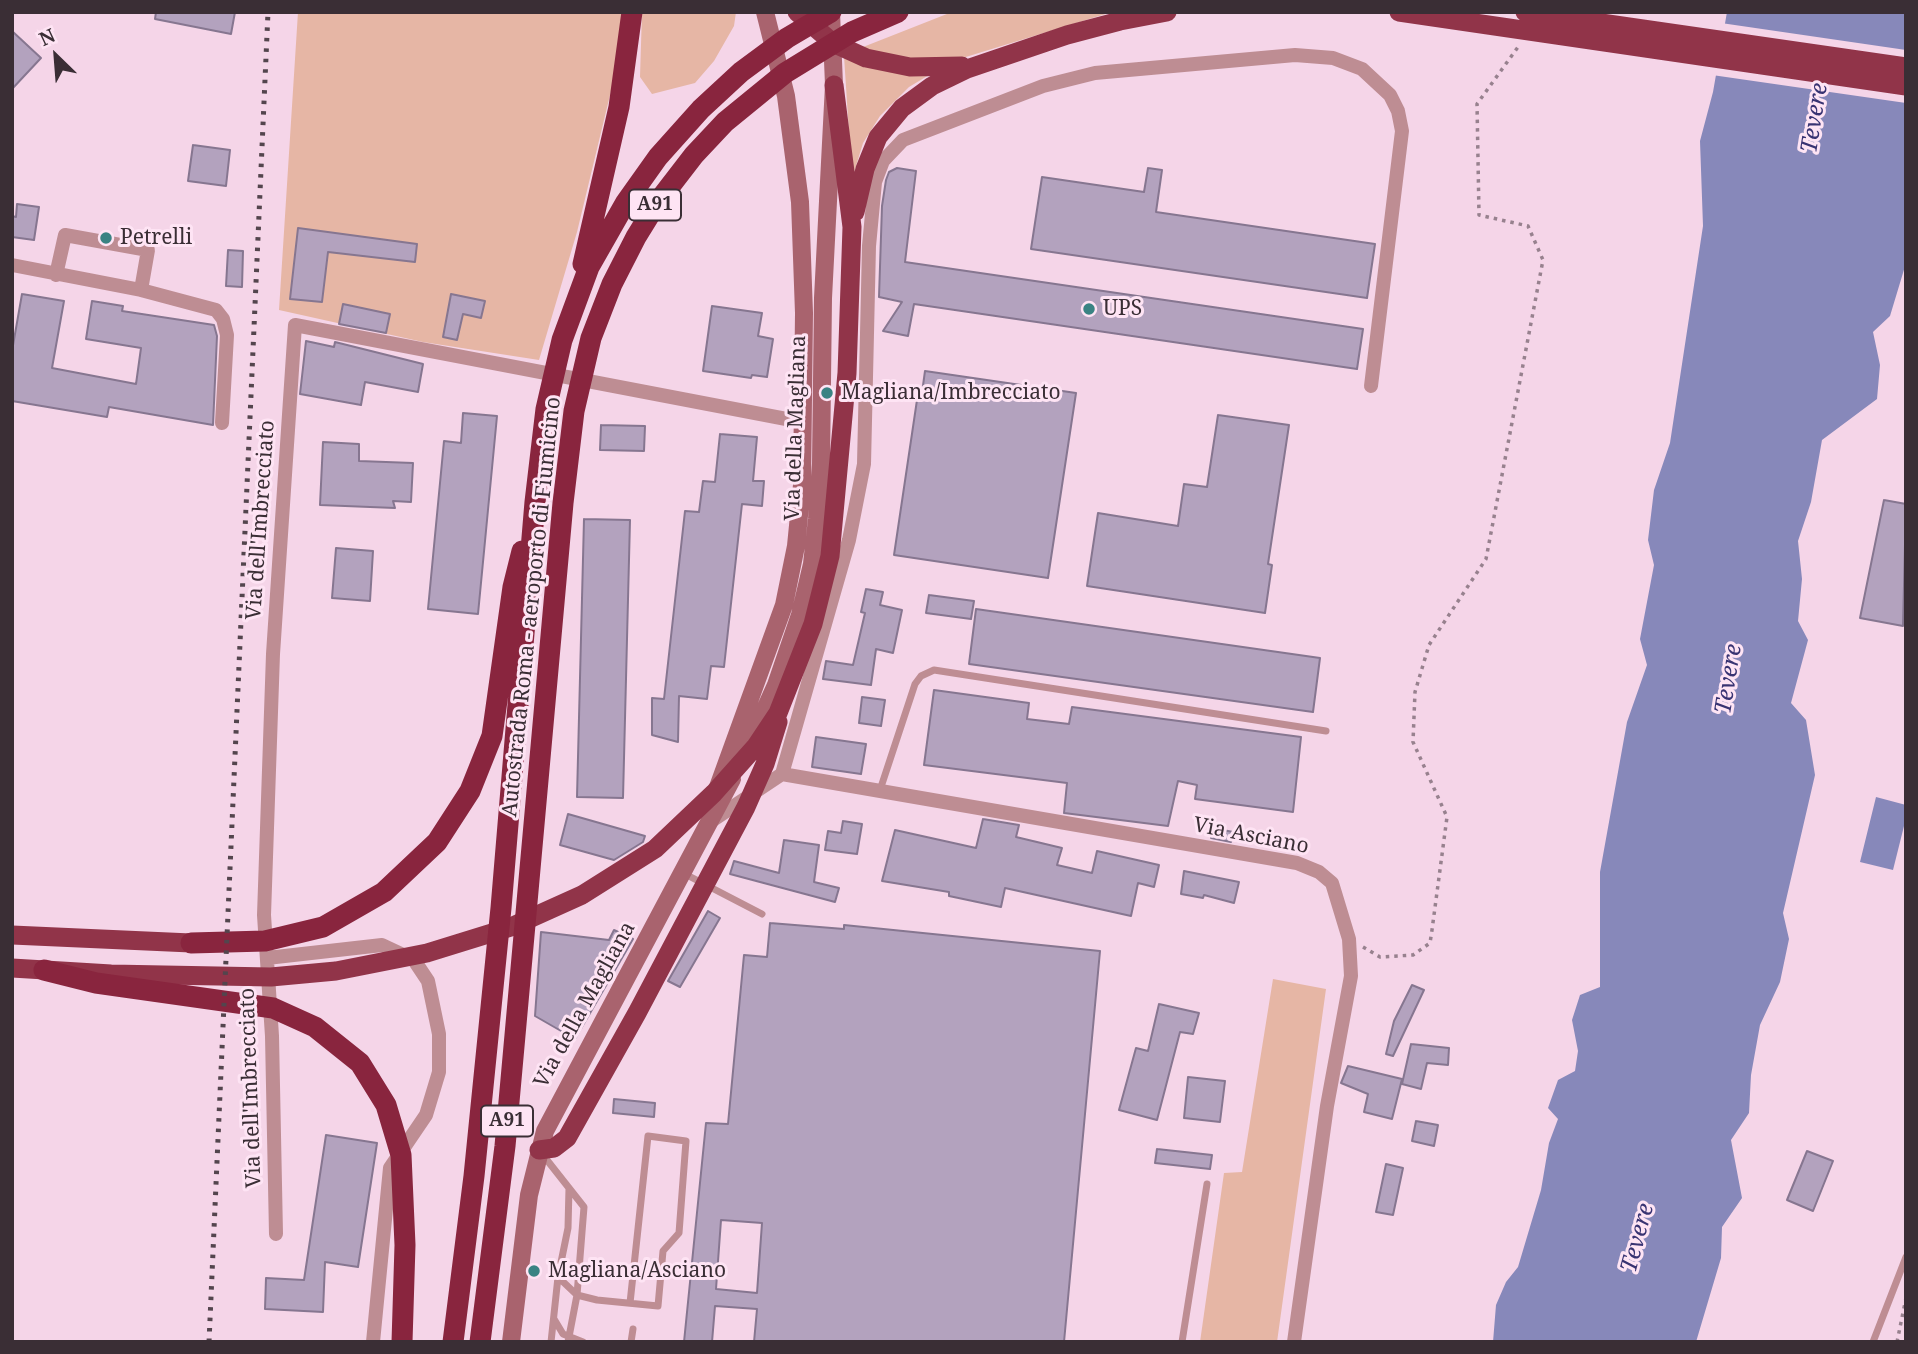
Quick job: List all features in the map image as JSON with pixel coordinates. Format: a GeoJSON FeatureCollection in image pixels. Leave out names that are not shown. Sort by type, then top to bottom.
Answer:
{"type":"FeatureCollection","features":[{"type":"Feature","properties":{"kind":"highway"},"geometry":{"type":"LineString","coordinates":[[580,284],[590,227],[619,107],[632,12]]}},
{"type":"Feature","properties":{"kind":"highway"},"geometry":{"type":"LineString","coordinates":[[797,12],[833,43],[866,58],[900,66],[947,67],[993,59]]}},
{"type":"Feature","properties":{"kind":"highway","name":"Autostrada Roma - aeroporto di Fiumicino"},"geometry":{"type":"LineString","coordinates":[[453,1342],[474,1176],[501,908],[536,502],[551,380],[580,284],[640,180],[687,123],[755,61],[831,12]]}},
{"type":"Feature","properties":{"kind":"highway","name":"Autostrada Roma - aeroporto di Fiumicino"},"geometry":{"type":"LineString","coordinates":[[480,1342],[505,1146],[571,434],[584,362],[612,284],[657,203],[725,122],[805,60],[852,32],[898,12]]}},
{"type":"Feature","properties":{"kind":"highway"},"geometry":{"type":"LineString","coordinates":[[852,227],[869,158],[889,122],[908,102],[932,86],[993,59],[1108,24],[1167,12]]}},
{"type":"Feature","properties":{"kind":"highway"},"geometry":{"type":"LineString","coordinates":[[1399,12],[1906,86]]}},
{"type":"Feature","properties":{"kind":"highway"},"geometry":{"type":"LineString","coordinates":[[1525,12],[1906,67]]}},
{"type":"Feature","properties":{"kind":"highway"},"geometry":{"type":"LineString","coordinates":[[539,1150],[554,1148],[567,1138],[740,820],[765,764],[783,702],[813,624],[830,556],[841,459],[852,227],[834,85]]}},
{"type":"Feature","properties":{"kind":"highway"},"geometry":{"type":"LineString","coordinates":[[12,935],[191,943],[265,941],[323,927],[384,892],[437,842],[470,791],[492,736],[513,587],[536,502]]}},
{"type":"Feature","properties":{"kind":"highway"},"geometry":{"type":"LineString","coordinates":[[12,968],[180,976],[271,977],[360,967],[465,942],[546,913],[628,867],[677,830],[741,764],[769,727],[783,702]]}},
{"type":"Feature","properties":{"kind":"highway"},"geometry":{"type":"LineString","coordinates":[[44,970],[96,983],[262,1005],[303,1019],[340,1044],[367,1072],[393,1123],[403,1170],[405,1245],[402,1342]]}},
{"type":"Feature","properties":{"kind":"main road","name":"Via della Magliana"},"geometry":{"type":"LineString","coordinates":[[708,824],[729,752],[761,670],[788,589],[800,517],[804,313],[800,202],[786,96],[765,12]]}},
{"type":"Feature","properties":{"kind":"main road","name":"Via della Magliana"},"geometry":{"type":"LineString","coordinates":[[511,1342],[529,1195],[539,1150],[560,1098],[742,760],[786,658],[809,576],[820,489],[822,298],[834,85],[831,12]]}},
{"type":"Feature","properties":{"kind":"street"},"geometry":{"type":"LineString","coordinates":[[782,774],[861,491],[865,453],[869,246],[875,182],[880,167],[897,145],[915,134],[1077,76],[1142,67],[1295,55],[1347,62],[1380,82],[1396,105],[1402,138],[1371,386]]}},
{"type":"Feature","properties":{"kind":"street"},"geometry":{"type":"LineString","coordinates":[[56,275],[65,235],[148,250],[141,290]]}},
{"type":"Feature","properties":{"kind":"street"},"geometry":{"type":"LineString","coordinates":[[12,265],[208,306],[223,319],[227,344],[222,423]]}},
{"type":"Feature","properties":{"kind":"street","name":"Via dell'Imbrecciato"},"geometry":{"type":"LineString","coordinates":[[276,1234],[264,915],[272,654],[295,325],[803,422]]}},
{"type":"Feature","properties":{"kind":"street"},"geometry":{"type":"LineString","coordinates":[[820,489],[861,491]]}},
{"type":"Feature","properties":{"kind":"street","name":"Via Asciano"},"geometry":{"type":"LineString","coordinates":[[782,774],[1297,863],[1319,872],[1332,883],[1349,939],[1351,976],[1327,1106],[1294,1342]]}},
{"type":"Feature","properties":{"kind":"street","name":"Via della Magliana"},"geometry":{"type":"LineString","coordinates":[[708,824],[782,774]]}},
{"type":"Feature","properties":{"kind":"street"},"geometry":{"type":"LineString","coordinates":[[267,958],[382,945],[414,960],[428,981],[439,1034],[439,1072],[426,1115],[390,1168],[373,1342]]}},
{"type":"Feature","properties":{"kind":"lane"},"geometry":{"type":"LineString","coordinates":[[880,791],[915,684],[921,676],[934,670],[1326,731]]}},
{"type":"Feature","properties":{"kind":"lane"},"geometry":{"type":"LineString","coordinates":[[682,873],[762,914]]}},
{"type":"Feature","properties":{"kind":"lane"},"geometry":{"type":"LineString","coordinates":[[558,1277],[577,1295],[631,1303],[658,1306],[663,1251],[679,1233],[687,1140],[648,1136],[631,1303]]}},
{"type":"Feature","properties":{"kind":"lane"},"geometry":{"type":"LineString","coordinates":[[539,1150],[584,1206],[577,1295],[568,1340]]}},
{"type":"Feature","properties":{"kind":"lane"},"geometry":{"type":"LineString","coordinates":[[1182,1342],[1207,1184]]}},
{"type":"Feature","properties":{"kind":"lane"},"geometry":{"type":"LineString","coordinates":[[551,1342],[558,1277],[568,1228],[569,1188]]}},
{"type":"Feature","properties":{"kind":"lane"},"geometry":{"type":"LineString","coordinates":[[1873,1342],[1906,1257]]}},
{"type":"Feature","properties":{"kind":"lane"},"geometry":{"type":"LineString","coordinates":[[554,1319],[568,1340],[583,1342]]}},
{"type":"Feature","properties":{"kind":"lane"},"geometry":{"type":"LineString","coordinates":[[631,1342],[633,1329]]}},
{"type":"Feature","properties":{"kind":"path"},"geometry":{"type":"LineString","coordinates":[[1349,939],[1380,957],[1404,957],[1424,950],[1430,943],[1447,817],[1413,742],[1415,692],[1429,645],[1486,559],[1543,260],[1528,226],[1479,215],[1477,104],[1513,56]]}},
{"type":"Feature","properties":{"kind":"path"},"geometry":{"type":"LineString","coordinates":[[1897,1342],[1906,1298]]}},
{"type":"Feature","properties":{"kind":"shaded area"},"geometry":{"type":"Polygon","coordinates":[[[298,12],[622,12],[617,66],[577,232],[539,360],[423,342],[279,310],[298,12]]]}},
{"type":"Feature","properties":{"kind":"shaded area"},"geometry":{"type":"Polygon","coordinates":[[[642,12],[736,12],[734,26],[714,61],[695,83],[652,94],[640,77],[642,12]]]}},
{"type":"Feature","properties":{"kind":"shaded area"},"geometry":{"type":"Polygon","coordinates":[[[952,12],[1112,12],[956,60],[929,62],[858,49],[952,12]]]}},
{"type":"Feature","properties":{"kind":"shaded area"},"geometry":{"type":"Polygon","coordinates":[[[844,56],[934,72],[909,87],[880,116],[863,143],[852,179],[844,56]]]}},
{"type":"Feature","properties":{"kind":"shaded area"},"geometry":{"type":"Polygon","coordinates":[[[1273,979],[1326,989],[1277,1342],[1200,1342],[1224,1173],[1242,1172],[1273,979]]]}},
{"type":"Feature","properties":{"kind":"water","name":"Tevere"},"geometry":{"type":"Polygon","coordinates":[[[1727,12],[1906,12],[1906,263],[1890,316],[1873,332],[1880,365],[1877,399],[1822,440],[1811,502],[1798,541],[1802,579],[1798,621],[1808,640],[1791,703],[1806,720],[1815,775],[1783,913],[1789,939],[1780,982],[1760,1025],[1751,1075],[1749,1113],[1731,1140],[1742,1198],[1722,1227],[1721,1258],[1696,1342],[1493,1342],[1496,1305],[1506,1282],[1518,1267],[1541,1190],[1549,1143],[1558,1119],[1548,1108],[1558,1080],[1575,1071],[1578,1051],[1572,1020],[1580,995],[1600,987],[1600,872],[1627,722],[1647,665],[1640,639],[1654,565],[1648,540],[1654,490],[1670,443],[1703,226],[1700,141],[1713,92],[1727,12]]]}},
{"type":"Feature","properties":{"kind":"water"},"geometry":{"type":"Polygon","coordinates":[[[1876,797],[1906,805],[1906,818],[1893,870],[1860,862],[1876,797]]]}},
{"type":"Feature","properties":{"kind":"pier"},"geometry":{"type":"Polygon","coordinates":[[[1721,23],[1906,50],[1906,103],[1712,75],[1721,23]]]}},
{"type":"Feature","properties":{"kind":"building"},"geometry":{"type":"Polygon","coordinates":[[[156,12],[235,12],[231,34],[155,19],[156,12]]]}},
{"type":"Feature","properties":{"kind":"building"},"geometry":{"type":"Polygon","coordinates":[[[12,31],[41,58],[12,89],[12,31]]]}},
{"type":"Feature","properties":{"kind":"building"},"geometry":{"type":"Polygon","coordinates":[[[193,145],[230,150],[226,186],[188,181],[193,145]]]}},
{"type":"Feature","properties":{"kind":"building","name":"UPS"},"geometry":{"type":"Polygon","coordinates":[[[897,168],[916,171],[905,262],[1363,329],[1357,369],[914,304],[908,336],[883,331],[902,302],[879,297],[882,206],[889,172],[897,168]]]}},
{"type":"Feature","properties":{"kind":"building"},"geometry":{"type":"Polygon","coordinates":[[[1148,168],[1162,170],[1156,212],[1375,244],[1367,298],[1031,249],[1042,177],[1144,192],[1148,168]]]}},
{"type":"Feature","properties":{"kind":"building"},"geometry":{"type":"Polygon","coordinates":[[[17,204],[39,207],[34,240],[12,237],[12,216],[16,217],[17,204]]]}},
{"type":"Feature","properties":{"kind":"building"},"geometry":{"type":"Polygon","coordinates":[[[298,228],[417,244],[415,262],[328,252],[322,302],[290,299],[298,228]]]}},
{"type":"Feature","properties":{"kind":"building"},"geometry":{"type":"Polygon","coordinates":[[[228,250],[243,251],[242,287],[226,286],[228,250]]]}},
{"type":"Feature","properties":{"kind":"building"},"geometry":{"type":"Polygon","coordinates":[[[22,294],[64,301],[52,368],[136,384],[141,348],[86,339],[92,301],[123,306],[122,311],[214,325],[217,336],[213,425],[109,407],[107,417],[12,401],[12,351],[22,294]]]}},
{"type":"Feature","properties":{"kind":"building"},"geometry":{"type":"Polygon","coordinates":[[[451,294],[485,301],[481,318],[463,314],[457,340],[443,337],[451,294]]]}},
{"type":"Feature","properties":{"kind":"building"},"geometry":{"type":"Polygon","coordinates":[[[343,304],[390,314],[386,333],[339,324],[343,304]]]}},
{"type":"Feature","properties":{"kind":"building"},"geometry":{"type":"Polygon","coordinates":[[[712,306],[762,313],[758,336],[773,339],[767,377],[752,375],[751,378],[703,371],[712,306]]]}},
{"type":"Feature","properties":{"kind":"building"},"geometry":{"type":"Polygon","coordinates":[[[306,341],[334,347],[335,342],[423,364],[418,392],[365,382],[361,405],[300,394],[306,341]]]}},
{"type":"Feature","properties":{"kind":"building"},"geometry":{"type":"Polygon","coordinates":[[[925,371],[1076,393],[1048,578],[894,555],[917,400],[921,400],[925,371]]]}},
{"type":"Feature","properties":{"kind":"building"},"geometry":{"type":"Polygon","coordinates":[[[463,413],[497,416],[478,614],[428,609],[444,441],[461,443],[463,413]]]}},
{"type":"Feature","properties":{"kind":"building"},"geometry":{"type":"Polygon","coordinates":[[[1218,415],[1289,425],[1268,564],[1272,565],[1265,613],[1087,586],[1098,513],[1178,526],[1184,484],[1207,487],[1218,415]]]}},
{"type":"Feature","properties":{"kind":"building"},"geometry":{"type":"Polygon","coordinates":[[[601,425],[645,426],[644,451],[600,450],[601,425]]]}},
{"type":"Feature","properties":{"kind":"building"},"geometry":{"type":"Polygon","coordinates":[[[720,434],[757,437],[753,481],[764,481],[762,506],[742,504],[724,667],[711,666],[707,699],[679,696],[678,742],[652,735],[652,698],[664,699],[685,511],[699,512],[703,481],[715,482],[720,434]]]}},
{"type":"Feature","properties":{"kind":"building"},"geometry":{"type":"Polygon","coordinates":[[[323,442],[359,444],[359,461],[413,463],[411,502],[393,501],[395,508],[320,505],[323,442]]]}},
{"type":"Feature","properties":{"kind":"building"},"geometry":{"type":"Polygon","coordinates":[[[1884,500],[1906,504],[1903,626],[1860,618],[1884,500]]]}},
{"type":"Feature","properties":{"kind":"building"},"geometry":{"type":"Polygon","coordinates":[[[584,519],[630,520],[623,798],[577,797],[584,519]]]}},
{"type":"Feature","properties":{"kind":"building"},"geometry":{"type":"Polygon","coordinates":[[[336,548],[373,551],[370,601],[332,598],[336,548]]]}},
{"type":"Feature","properties":{"kind":"building"},"geometry":{"type":"Polygon","coordinates":[[[866,589],[883,592],[880,605],[902,610],[893,653],[876,649],[871,685],[823,679],[826,661],[853,665],[865,613],[861,612],[866,589]]]}},
{"type":"Feature","properties":{"kind":"building"},"geometry":{"type":"Polygon","coordinates":[[[929,595],[974,601],[971,619],[926,613],[929,595]]]}},
{"type":"Feature","properties":{"kind":"building"},"geometry":{"type":"Polygon","coordinates":[[[976,609],[1320,658],[1313,712],[969,664],[976,609]]]}},
{"type":"Feature","properties":{"kind":"building"},"geometry":{"type":"Polygon","coordinates":[[[934,690],[1029,703],[1027,719],[1069,724],[1072,707],[1301,737],[1293,812],[1195,799],[1197,785],[1178,781],[1168,826],[1064,813],[1067,783],[924,765],[934,690]]]}},
{"type":"Feature","properties":{"kind":"building"},"geometry":{"type":"Polygon","coordinates":[[[862,697],[885,700],[881,726],[859,723],[862,697]]]}},
{"type":"Feature","properties":{"kind":"building"},"geometry":{"type":"Polygon","coordinates":[[[816,737],[866,744],[861,774],[812,767],[816,737]]]}},
{"type":"Feature","properties":{"kind":"building"},"geometry":{"type":"Polygon","coordinates":[[[568,814],[645,836],[643,842],[614,860],[560,845],[568,814]]]}},
{"type":"Feature","properties":{"kind":"building"},"geometry":{"type":"Polygon","coordinates":[[[983,819],[1019,825],[1016,837],[1062,848],[1057,865],[1092,873],[1097,851],[1159,865],[1154,887],[1138,883],[1131,916],[1005,888],[1001,907],[949,896],[949,892],[882,881],[895,830],[976,848],[983,819]]]}},
{"type":"Feature","properties":{"kind":"building"},"geometry":{"type":"Polygon","coordinates":[[[843,821],[862,824],[857,854],[825,850],[828,831],[841,833],[843,821]]]}},
{"type":"Feature","properties":{"kind":"building"},"geometry":{"type":"Polygon","coordinates":[[[1213,828],[1233,832],[1231,842],[1211,838],[1213,828]]]}},
{"type":"Feature","properties":{"kind":"building"},"geometry":{"type":"Polygon","coordinates":[[[784,840],[819,845],[814,882],[839,888],[835,902],[730,874],[734,861],[779,873],[784,840]]]}},
{"type":"Feature","properties":{"kind":"building"},"geometry":{"type":"Polygon","coordinates":[[[1184,871],[1239,882],[1234,903],[1204,895],[1203,898],[1181,894],[1184,871]]]}},
{"type":"Feature","properties":{"kind":"building"},"geometry":{"type":"Polygon","coordinates":[[[708,911],[720,918],[680,987],[668,981],[708,911]]]}},
{"type":"Feature","properties":{"kind":"building"},"geometry":{"type":"Polygon","coordinates":[[[770,923],[844,929],[844,925],[1100,951],[1064,1342],[754,1342],[757,1309],[715,1306],[712,1342],[684,1342],[706,1123],[728,1124],[744,955],[767,957],[770,923]],[[721,1220],[716,1289],[757,1293],[762,1223],[721,1220]]]}},
{"type":"Feature","properties":{"kind":"building"},"geometry":{"type":"Polygon","coordinates":[[[614,930],[633,939],[575,1039],[535,1016],[541,932],[609,940],[614,930]]]}},
{"type":"Feature","properties":{"kind":"building"},"geometry":{"type":"Polygon","coordinates":[[[1412,985],[1424,990],[1393,1056],[1386,1054],[1394,1021],[1412,985]]]}},
{"type":"Feature","properties":{"kind":"building"},"geometry":{"type":"Polygon","coordinates":[[[1159,1004],[1199,1013],[1193,1034],[1180,1032],[1157,1120],[1119,1110],[1136,1048],[1148,1051],[1159,1004]]]}},
{"type":"Feature","properties":{"kind":"building"},"geometry":{"type":"Polygon","coordinates":[[[1411,1044],[1449,1048],[1448,1065],[1427,1063],[1421,1089],[1402,1084],[1411,1044]]]}},
{"type":"Feature","properties":{"kind":"building"},"geometry":{"type":"Polygon","coordinates":[[[1348,1066],[1402,1079],[1392,1119],[1364,1112],[1368,1094],[1341,1083],[1348,1066]]]}},
{"type":"Feature","properties":{"kind":"building"},"geometry":{"type":"Polygon","coordinates":[[[1188,1077],[1225,1081],[1220,1122],[1184,1118],[1188,1077]]]}},
{"type":"Feature","properties":{"kind":"building"},"geometry":{"type":"Polygon","coordinates":[[[614,1099],[655,1103],[654,1117],[613,1113],[614,1099]]]}},
{"type":"Feature","properties":{"kind":"building"},"geometry":{"type":"Polygon","coordinates":[[[1416,1121],[1438,1125],[1434,1146],[1412,1141],[1416,1121]]]}},
{"type":"Feature","properties":{"kind":"building"},"geometry":{"type":"Polygon","coordinates":[[[326,1135],[377,1143],[358,1267],[325,1262],[323,1312],[265,1309],[266,1278],[304,1280],[326,1135]]]}},
{"type":"Feature","properties":{"kind":"building"},"geometry":{"type":"Polygon","coordinates":[[[1157,1149],[1212,1155],[1210,1169],[1155,1163],[1157,1149]]]}},
{"type":"Feature","properties":{"kind":"building"},"geometry":{"type":"Polygon","coordinates":[[[1807,1151],[1833,1161],[1813,1211],[1787,1200],[1807,1151]]]}},
{"type":"Feature","properties":{"kind":"building"},"geometry":{"type":"Polygon","coordinates":[[[1386,1164],[1403,1168],[1393,1215],[1376,1212],[1386,1164]]]}},
{"type":"Feature","properties":{"kind":"railway"},"geometry":{"type":"LineString","coordinates":[[209,1342],[268,12]]}},
{"type":"Feature","properties":{"kind":"place","name":"Petrelli"},"geometry":{"type":"Point","coordinates":[106,238]}},
{"type":"Feature","properties":{"kind":"place","name":"UPS"},"geometry":{"type":"Point","coordinates":[1089,309]}},
{"type":"Feature","properties":{"kind":"place","name":"Magliana/Imbrecciato"},"geometry":{"type":"Point","coordinates":[827,393]}},
{"type":"Feature","properties":{"kind":"place","name":"Magliana/Asciano"},"geometry":{"type":"Point","coordinates":[534,1271]}}]}
